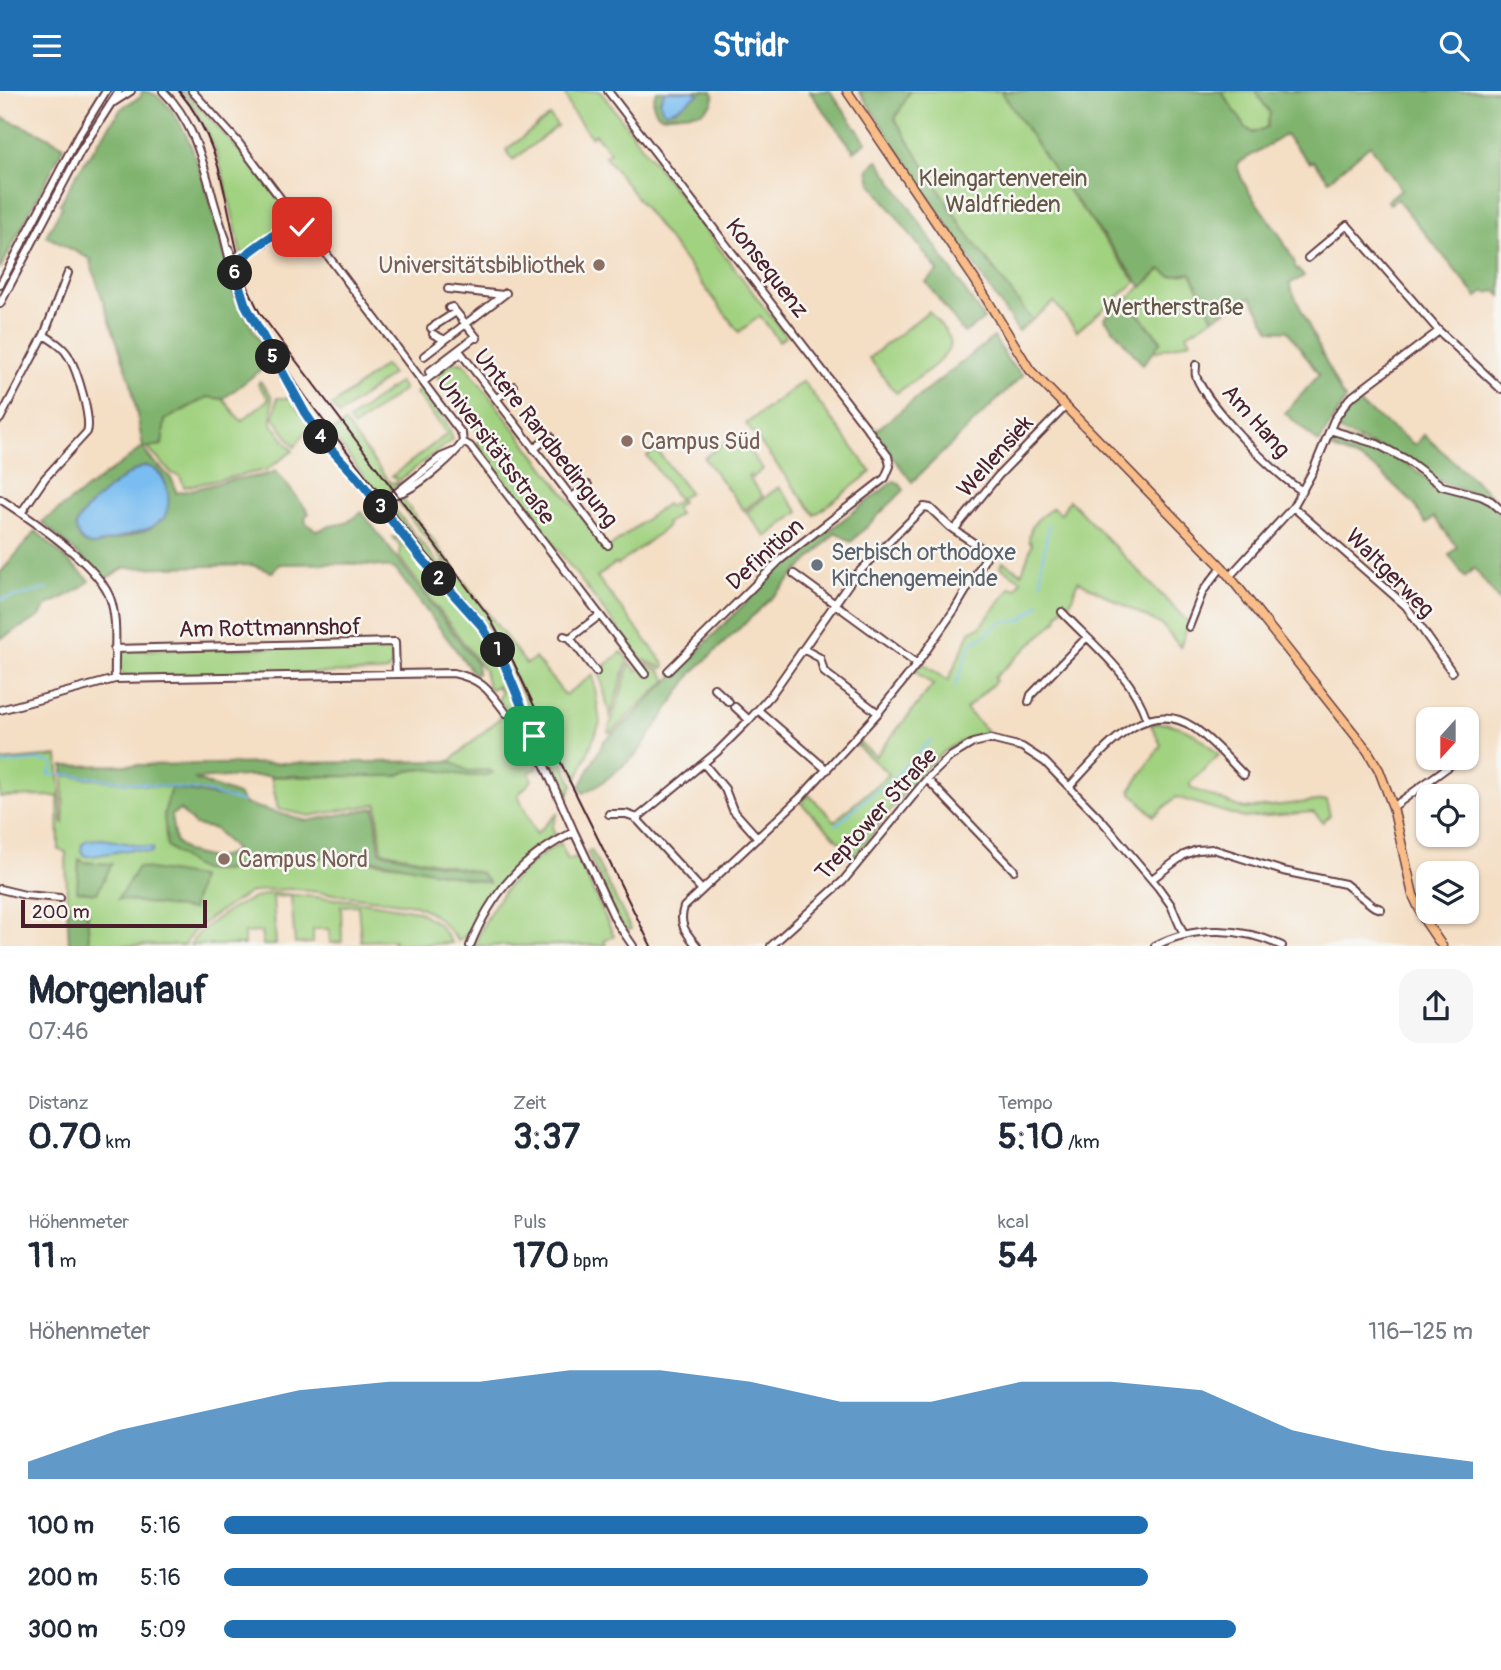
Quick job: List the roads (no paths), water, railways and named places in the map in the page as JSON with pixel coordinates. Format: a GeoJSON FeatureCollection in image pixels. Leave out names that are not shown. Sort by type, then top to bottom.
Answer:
{"type":"FeatureCollection","features":[{"type":"Feature","properties":{"kind":"main road"},"geometry":{"type":"LineString","coordinates":[[847,91],[975,280],[1025,364],[1222,566],[1367,750],[1379,771],[1393,807],[1413,895],[1425,921],[1442,946]]}},
{"type":"Feature","properties":{"kind":"street"},"geometry":{"type":"LineString","coordinates":[[0,285],[77,138],[106,91]]}},
{"type":"Feature","properties":{"kind":"street"},"geometry":{"type":"LineString","coordinates":[[0,304],[80,152],[119,91]]}},
{"type":"Feature","properties":{"kind":"street"},"geometry":{"type":"LineString","coordinates":[[109,105],[131,91]]}},
{"type":"Feature","properties":{"kind":"street"},"geometry":{"type":"LineString","coordinates":[[163,91],[179,109],[203,160],[227,255],[252,319],[305,413],[335,454],[356,476],[422,559],[476,617],[496,647],[574,832],[616,921],[633,946]]}},
{"type":"Feature","properties":{"kind":"street"},"geometry":{"type":"LineString","coordinates":[[192,91],[238,142],[290,211]]}},
{"type":"Feature","properties":{"kind":"street","name":"Konsequenz"},"geometry":{"type":"LineString","coordinates":[[608,91],[887,456],[890,470]]}},
{"type":"Feature","properties":{"kind":"street"},"geometry":{"type":"LineString","coordinates":[[238,287],[234,267],[240,259],[276,234],[294,230],[304,224],[302,213],[290,211]]}},
{"type":"Feature","properties":{"kind":"street"},"geometry":{"type":"LineString","coordinates":[[290,211],[285,221],[294,230]]}},
{"type":"Feature","properties":{"kind":"street","name":"Universitätsstraße"},"geometry":{"type":"LineString","coordinates":[[304,224],[317,239],[319,246]]}},
{"type":"Feature","properties":{"kind":"street"},"geometry":{"type":"LineString","coordinates":[[1308,258],[1347,225],[1439,331],[1501,389]]}},
{"type":"Feature","properties":{"kind":"street","name":"Universitätsstraße"},"geometry":{"type":"LineString","coordinates":[[294,230],[319,246],[462,434],[463,442],[470,446],[645,674]]}},
{"type":"Feature","properties":{"kind":"street"},"geometry":{"type":"LineString","coordinates":[[224,236],[232,255],[240,259]]}},
{"type":"Feature","properties":{"kind":"street"},"geometry":{"type":"LineString","coordinates":[[0,419],[44,335],[68,273]]}},
{"type":"Feature","properties":{"kind":"street"},"geometry":{"type":"LineString","coordinates":[[425,357],[505,294],[448,289]]}},
{"type":"Feature","properties":{"kind":"street"},"geometry":{"type":"LineString","coordinates":[[429,372],[475,339],[452,310],[432,331],[445,340]]}},
{"type":"Feature","properties":{"kind":"street"},"geometry":{"type":"LineString","coordinates":[[1230,576],[1293,507],[1330,430],[1349,399],[1439,331]]}},
{"type":"Feature","properties":{"kind":"street"},"geometry":{"type":"LineString","coordinates":[[21,513],[44,478],[87,432],[90,425],[70,358],[44,335]]}},
{"type":"Feature","properties":{"kind":"street"},"geometry":{"type":"LineString","coordinates":[[461,353],[467,347]]}},
{"type":"Feature","properties":{"kind":"street","name":"Untere Randbedingung"},"geometry":{"type":"LineString","coordinates":[[423,382],[461,353],[608,545]]}},
{"type":"Feature","properties":{"kind":"street","name":"Am Hang"},"geometry":{"type":"LineString","coordinates":[[1196,365],[1196,375],[1216,407],[1273,468],[1303,491]]}},
{"type":"Feature","properties":{"kind":"street"},"geometry":{"type":"LineString","coordinates":[[496,399],[513,386]]}},
{"type":"Feature","properties":{"kind":"street","name":"Wellensiek"},"geometry":{"type":"LineString","coordinates":[[954,530],[998,476],[1065,407]]}},
{"type":"Feature","properties":{"kind":"street"},"geometry":{"type":"LineString","coordinates":[[1330,430],[1377,444],[1414,465],[1442,486],[1481,496],[1501,510]]}},
{"type":"Feature","properties":{"kind":"street"},"geometry":{"type":"LineString","coordinates":[[534,449],[551,436]]}},
{"type":"Feature","properties":{"kind":"street"},"geometry":{"type":"LineString","coordinates":[[380,506],[463,442]]}},
{"type":"Feature","properties":{"kind":"street","name":"Definition"},"geometry":{"type":"LineString","coordinates":[[668,671],[780,560],[885,478],[890,470]]}},
{"type":"Feature","properties":{"kind":"street"},"geometry":{"type":"LineString","coordinates":[[571,498],[588,485]]}},
{"type":"Feature","properties":{"kind":"street"},"geometry":{"type":"LineString","coordinates":[[0,499],[54,537],[99,579],[106,589],[114,612],[115,679]]}},
{"type":"Feature","properties":{"kind":"street","name":"Wellensiek"},"geometry":{"type":"LineString","coordinates":[[636,819],[704,764],[758,711],[862,568],[924,507],[930,508],[954,530],[985,551],[987,555],[955,609],[917,664],[878,713],[828,770],[688,901],[682,911],[681,922],[696,946]]}},
{"type":"Feature","properties":{"kind":"street","name":"Waltgerweg"},"geometry":{"type":"LineString","coordinates":[[1293,507],[1406,607],[1452,672]]}},
{"type":"Feature","properties":{"kind":"street"},"geometry":{"type":"LineString","coordinates":[[1189,627],[1203,591],[1222,566]]}},
{"type":"Feature","properties":{"kind":"street"},"geometry":{"type":"LineString","coordinates":[[794,574],[917,664]]}},
{"type":"Feature","properties":{"kind":"street"},"geometry":{"type":"LineString","coordinates":[[1062,613],[1127,679],[1140,700],[1147,720]]}},
{"type":"Feature","properties":{"kind":"street"},"geometry":{"type":"LineString","coordinates":[[596,672],[567,637],[600,615]]}},
{"type":"Feature","properties":{"kind":"street"},"geometry":{"type":"LineString","coordinates":[[1029,702],[1031,695],[1086,638]]}},
{"type":"Feature","properties":{"kind":"street","name":"Am Rottmannshof"},"geometry":{"type":"LineString","coordinates":[[114,649],[395,642],[396,674]]}},
{"type":"Feature","properties":{"kind":"street"},"geometry":{"type":"LineString","coordinates":[[803,649],[820,658],[824,672],[878,713]]}},
{"type":"Feature","properties":{"kind":"street"},"geometry":{"type":"LineString","coordinates":[[0,711],[115,679],[453,673],[481,683],[494,693],[506,713]]}},
{"type":"Feature","properties":{"kind":"street"},"geometry":{"type":"LineString","coordinates":[[714,688],[729,702]]}},
{"type":"Feature","properties":{"kind":"street"},"geometry":{"type":"LineString","coordinates":[[735,707],[749,720]]}},
{"type":"Feature","properties":{"kind":"street"},"geometry":{"type":"LineString","coordinates":[[758,711],[828,770]]}},
{"type":"Feature","properties":{"kind":"street"},"geometry":{"type":"LineString","coordinates":[[1070,786],[1119,736],[1147,720],[1171,719],[1191,725],[1244,775]]}},
{"type":"Feature","properties":{"kind":"street","name":"Treptower Straße"},"geometry":{"type":"LineString","coordinates":[[771,946],[843,881],[927,779],[950,757],[963,748],[990,739],[1009,742],[1036,754],[1070,786],[1152,879],[1171,905],[1184,935]]}},
{"type":"Feature","properties":{"kind":"street"},"geometry":{"type":"LineString","coordinates":[[704,764],[725,789],[733,810],[758,838]]}},
{"type":"Feature","properties":{"kind":"street"},"geometry":{"type":"LineString","coordinates":[[1393,807],[1444,770]]}},
{"type":"Feature","properties":{"kind":"street"},"geometry":{"type":"LineString","coordinates":[[927,779],[1014,870]]}},
{"type":"Feature","properties":{"kind":"street"},"geometry":{"type":"LineString","coordinates":[[609,814],[626,814],[636,819],[702,889]]}},
{"type":"Feature","properties":{"kind":"street"},"geometry":{"type":"LineString","coordinates":[[470,946],[484,913],[510,877],[546,847],[574,832]]}},
{"type":"Feature","properties":{"kind":"street"},"geometry":{"type":"LineString","coordinates":[[1152,879],[1184,855],[1197,850],[1213,849],[1283,871],[1345,884],[1381,909]]}},
{"type":"Feature","properties":{"kind":"street"},"geometry":{"type":"LineString","coordinates":[[0,889],[25,895],[60,898]]}},
{"type":"Feature","properties":{"kind":"street"},"geometry":{"type":"LineString","coordinates":[[1154,946],[1184,935],[1216,931],[1239,932],[1282,946]]}},
{"type":"Feature","properties":{"kind":"water"},"geometry":{"type":"Polygon","coordinates":[[[665,91],[693,91],[699,94],[676,109],[666,112],[660,101],[665,91]]]}},
{"type":"Feature","properties":{"kind":"water"},"geometry":{"type":"Polygon","coordinates":[[[146,466],[159,474],[167,487],[168,503],[164,518],[150,528],[95,545],[82,540],[76,527],[86,511],[117,483],[146,466]]]}},
{"type":"Feature","properties":{"kind":"water"},"geometry":{"type":"Polygon","coordinates":[[[103,839],[153,848],[153,851],[150,853],[133,849],[86,856],[81,851],[82,844],[87,840],[103,839]]]}},
{"type":"Feature","properties":{"kind":"waterway"},"geometry":{"type":"LineString","coordinates":[[1042,582],[1041,568],[1049,524]]}},
{"type":"Feature","properties":{"kind":"waterway"},"geometry":{"type":"LineString","coordinates":[[0,600],[46,589]]}},
{"type":"Feature","properties":{"kind":"waterway"},"geometry":{"type":"LineString","coordinates":[[955,687],[974,641],[986,635],[1000,622],[1022,620],[1039,604]]}},
{"type":"Feature","properties":{"kind":"waterway"},"geometry":{"type":"LineString","coordinates":[[897,774],[931,740]]}},
{"type":"Feature","properties":{"kind":"waterway"},"geometry":{"type":"LineString","coordinates":[[0,764],[37,760],[51,762],[54,767],[48,774],[58,775]]}},
{"type":"Feature","properties":{"kind":"waterway"},"geometry":{"type":"LineString","coordinates":[[63,774],[203,791],[241,802]]}},
{"type":"Feature","properties":{"kind":"waterway"},"geometry":{"type":"LineString","coordinates":[[836,825],[894,776]]}},
{"type":"Feature","properties":{"kind":"tram line"},"geometry":{"type":"LineString","coordinates":[[179,91],[198,118],[211,145],[247,285],[260,313],[488,615],[513,661],[651,946]]}},
{"type":"Feature","properties":{"kind":"tram line"},"geometry":{"type":"LineString","coordinates":[[272,345],[323,420],[416,540],[454,584]]}},
{"type":"Feature","properties":{"kind":"place","name":"Universitätsbibliothek"},"geometry":{"type":"Point","coordinates":[599,265]}},
{"type":"Feature","properties":{"kind":"place","name":"Campus Süd"},"geometry":{"type":"Point","coordinates":[627,441]}},
{"type":"Feature","properties":{"kind":"place","name":"Serbisch orthodoxe Kirchengemeinde"},"geometry":{"type":"Point","coordinates":[817,565]}},
{"type":"Feature","properties":{"kind":"place","name":"Campus Nord"},"geometry":{"type":"Point","coordinates":[224,859]}},
{"type":"Feature","properties":{"kind":"park label","name":"Kleingartenverein Waldfrieden"},"geometry":{"type":"Point","coordinates":[1003,191]}},
{"type":"Feature","properties":{"kind":"park label","name":"Wertherstraße"},"geometry":{"type":"Point","coordinates":[1173,307]}}]}
